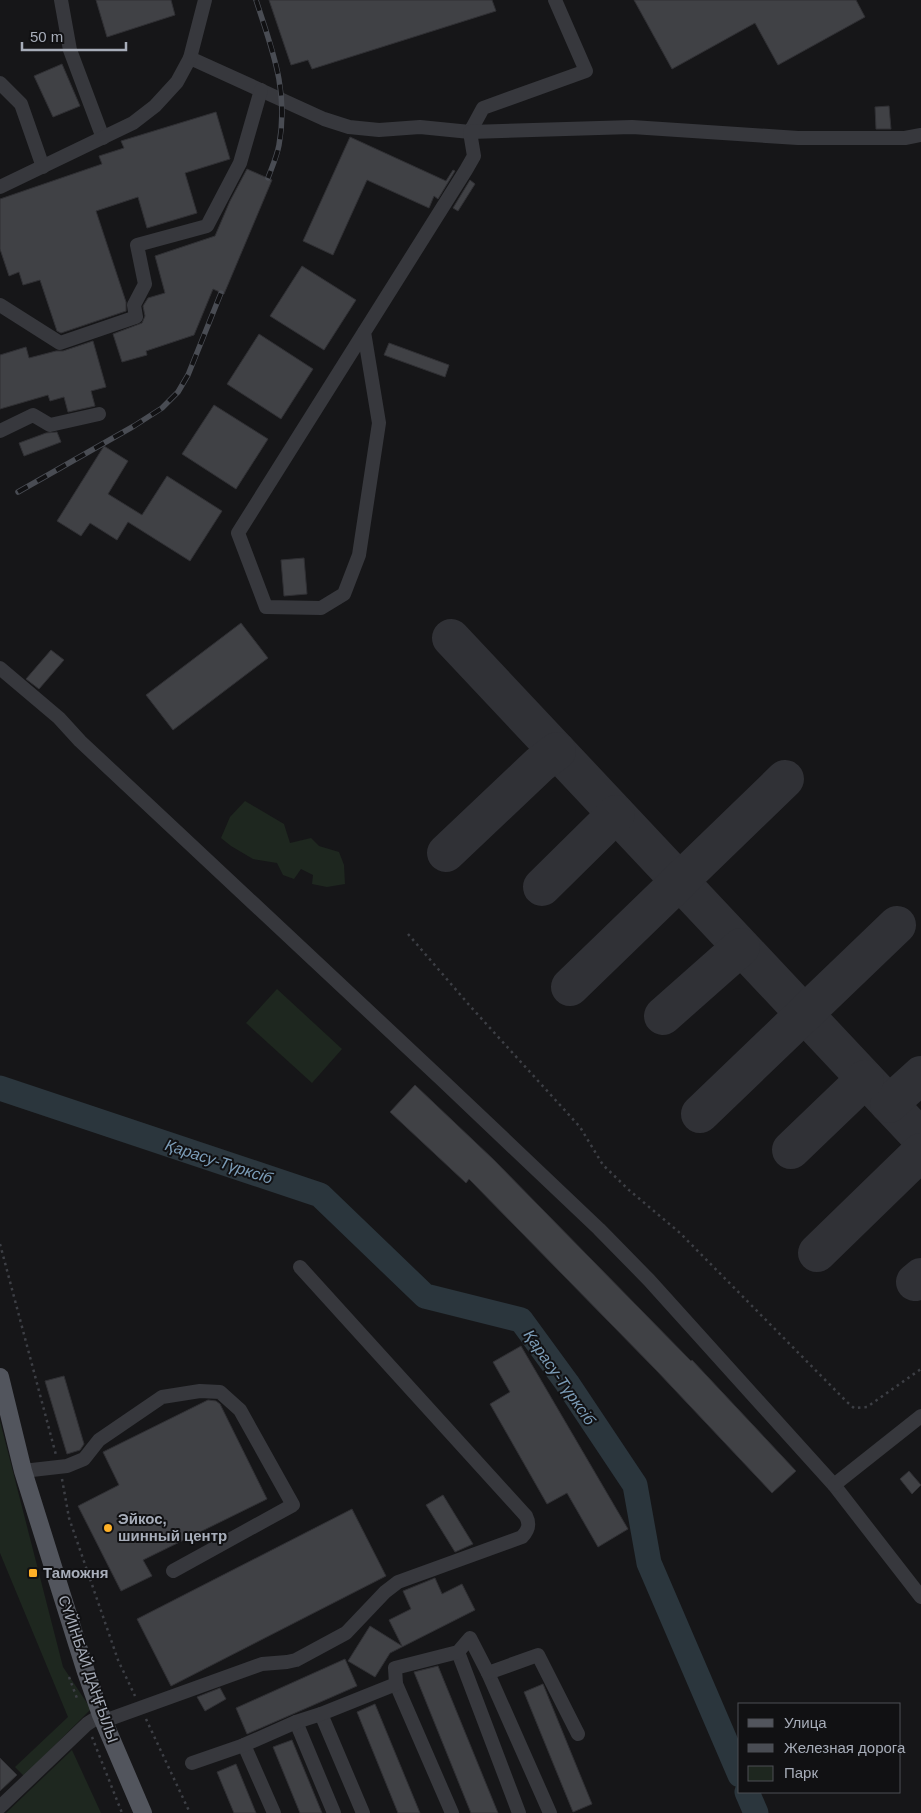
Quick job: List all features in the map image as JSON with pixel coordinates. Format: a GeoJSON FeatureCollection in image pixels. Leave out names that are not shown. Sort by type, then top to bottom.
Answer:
{"type":"FeatureCollection","features":[{"type":"Feature","properties":{"kind":"main road","name":"СҮЙІНБАЙ ДАҢҒЫЛЫ"},"geometry":{"type":"LineString","coordinates":[[0,1378],[23,1471],[86,1672],[97,1720],[143,1813]]}},
{"type":"Feature","properties":{"kind":"street"},"geometry":{"type":"LineString","coordinates":[[61,0],[70,50],[103,138]]}},
{"type":"Feature","properties":{"kind":"street"},"geometry":{"type":"LineString","coordinates":[[0,186],[133,123],[155,106],[177,82],[190,58],[205,0]]}},
{"type":"Feature","properties":{"kind":"street"},"geometry":{"type":"LineString","coordinates":[[364,332],[379,423],[359,555],[344,594],[321,608],[266,607],[238,533],[474,156],[470,132],[483,108],[586,71],[555,0]]}},
{"type":"Feature","properties":{"kind":"street"},"geometry":{"type":"LineString","coordinates":[[190,58],[324,119],[349,127],[379,130],[420,127],[470,132],[632,127],[798,138],[905,138],[921,135]]}},
{"type":"Feature","properties":{"kind":"street"},"geometry":{"type":"LineString","coordinates":[[0,83],[21,104],[43,167]]}},
{"type":"Feature","properties":{"kind":"street"},"geometry":{"type":"LineString","coordinates":[[0,305],[60,344],[136,317],[134,305],[145,284],[137,245],[208,226],[240,164],[261,90]]}},
{"type":"Feature","properties":{"kind":"street"},"geometry":{"type":"LineString","coordinates":[[0,431],[33,415],[50,425],[99,414]]}},
{"type":"Feature","properties":{"kind":"street"},"geometry":{"type":"LineString","coordinates":[[0,668],[58,718],[94,755],[434,1072],[599,1229],[649,1280],[834,1485],[921,1597]]}},
{"type":"Feature","properties":{"kind":"street"},"geometry":{"type":"LineString","coordinates":[[0,1807],[97,1720],[140,1707],[262,1664],[296,1660],[346,1633],[384,1592],[398,1582],[522,1538],[527,1532],[529,1523],[526,1516],[300,1267]]}},
{"type":"Feature","properties":{"kind":"street"},"geometry":{"type":"LineString","coordinates":[[23,1471],[67,1466],[84,1459],[99,1440],[162,1397],[200,1391],[220,1392],[240,1410],[293,1504],[173,1571]]}},
{"type":"Feature","properties":{"kind":"street"},"geometry":{"type":"LineString","coordinates":[[834,1485],[921,1416]]}},
{"type":"Feature","properties":{"kind":"street"},"geometry":{"type":"LineString","coordinates":[[452,1813],[396,1684],[395,1668],[458,1652],[470,1638],[488,1673],[550,1813]]}},
{"type":"Feature","properties":{"kind":"street"},"geometry":{"type":"LineString","coordinates":[[458,1652],[519,1813]]}},
{"type":"Feature","properties":{"kind":"street"},"geometry":{"type":"LineString","coordinates":[[488,1673],[538,1655],[578,1734]]}},
{"type":"Feature","properties":{"kind":"street"},"geometry":{"type":"LineString","coordinates":[[192,1762],[244,1745],[296,1722],[322,1714],[396,1684]]}},
{"type":"Feature","properties":{"kind":"street"},"geometry":{"type":"LineString","coordinates":[[322,1714],[364,1813]]}},
{"type":"Feature","properties":{"kind":"street"},"geometry":{"type":"LineString","coordinates":[[296,1722],[334,1813]]}},
{"type":"Feature","properties":{"kind":"street"},"geometry":{"type":"LineString","coordinates":[[244,1745],[274,1813]]}},
{"type":"Feature","properties":{"kind":"path"},"geometry":{"type":"LineString","coordinates":[[408,934],[470,1006],[580,1126],[603,1165],[680,1233],[854,1408],[867,1408],[921,1369]]}},
{"type":"Feature","properties":{"kind":"path"},"geometry":{"type":"LineString","coordinates":[[0,1244],[59,1467],[69,1518],[118,1660],[190,1813]]}},
{"type":"Feature","properties":{"kind":"path"},"geometry":{"type":"LineString","coordinates":[[69,1677],[97,1720],[122,1813]]}},
{"type":"Feature","properties":{"kind":"green space"},"geometry":{"type":"Polygon","coordinates":[[[245,801],[284,824],[290,843],[311,838],[319,846],[339,852],[344,865],[345,884],[327,887],[312,884],[313,875],[301,869],[294,879],[283,875],[277,863],[253,859],[221,838],[230,817],[245,801]]]}},
{"type":"Feature","properties":{"kind":"green space"},"geometry":{"type":"Polygon","coordinates":[[[277,989],[342,1049],[312,1083],[246,1023],[277,989]]]}},
{"type":"Feature","properties":{"kind":"green space"},"geometry":{"type":"Polygon","coordinates":[[[0,1421],[63,1667],[91,1709],[24,1776],[15,1767],[68,1717],[0,1553],[0,1421]]]}},
{"type":"Feature","properties":{"kind":"green space"},"geometry":{"type":"Polygon","coordinates":[[[72,1750],[101,1813],[6,1813],[72,1750]]]}},
{"type":"Feature","properties":{"kind":"building"},"geometry":{"type":"Polygon","coordinates":[[[96,0],[171,0],[175,15],[107,37],[96,0]]]}},
{"type":"Feature","properties":{"kind":"building"},"geometry":{"type":"Polygon","coordinates":[[[269,0],[492,0],[496,11],[312,69],[308,60],[291,65],[269,0]]]}},
{"type":"Feature","properties":{"kind":"building"},"geometry":{"type":"Polygon","coordinates":[[[634,0],[856,0],[865,17],[778,65],[755,23],[672,69],[634,0]]]}},
{"type":"Feature","properties":{"kind":"building"},"geometry":{"type":"Polygon","coordinates":[[[62,64],[80,106],[53,117],[34,76],[62,64]]]}},
{"type":"Feature","properties":{"kind":"building"},"geometry":{"type":"Polygon","coordinates":[[[889,106],[891,129],[876,129],[875,107],[889,106]]]}},
{"type":"Feature","properties":{"kind":"building"},"geometry":{"type":"Polygon","coordinates":[[[216,112],[230,159],[185,173],[197,213],[147,228],[138,197],[96,211],[126,302],[126,311],[61,333],[57,331],[40,280],[23,285],[19,272],[9,276],[0,249],[0,199],[102,164],[99,156],[124,148],[121,141],[216,112]]]}},
{"type":"Feature","properties":{"kind":"building"},"geometry":{"type":"Polygon","coordinates":[[[350,137],[446,181],[453,170],[455,171],[438,199],[434,196],[429,208],[367,180],[333,255],[303,241],[350,137]]]}},
{"type":"Feature","properties":{"kind":"building"},"geometry":{"type":"Polygon","coordinates":[[[247,169],[272,180],[224,294],[213,289],[194,335],[146,351],[147,355],[122,362],[113,334],[142,323],[145,316],[143,306],[148,298],[165,293],[155,256],[215,236],[230,201],[247,169]]]}},
{"type":"Feature","properties":{"kind":"building"},"geometry":{"type":"Polygon","coordinates":[[[470,180],[475,184],[458,211],[453,208],[470,180]]]}},
{"type":"Feature","properties":{"kind":"building"},"geometry":{"type":"Polygon","coordinates":[[[302,266],[356,300],[324,350],[270,316],[302,266]]]}},
{"type":"Feature","properties":{"kind":"building"},"geometry":{"type":"Polygon","coordinates":[[[259,334],[313,369],[281,419],[227,384],[259,334]]]}},
{"type":"Feature","properties":{"kind":"building"},"geometry":{"type":"Polygon","coordinates":[[[93,341],[106,387],[91,391],[95,406],[68,412],[64,397],[50,401],[48,395],[0,409],[0,355],[26,347],[29,358],[63,351],[93,341]]]}},
{"type":"Feature","properties":{"kind":"building"},"geometry":{"type":"Polygon","coordinates":[[[389,343],[449,365],[445,377],[384,355],[389,343]]]}},
{"type":"Feature","properties":{"kind":"building"},"geometry":{"type":"Polygon","coordinates":[[[214,405],[268,439],[236,489],[182,454],[214,405]]]}},
{"type":"Feature","properties":{"kind":"building"},"geometry":{"type":"Polygon","coordinates":[[[57,432],[61,442],[24,456],[19,443],[46,433],[57,432]]]}},
{"type":"Feature","properties":{"kind":"building"},"geometry":{"type":"Polygon","coordinates":[[[104,446],[128,461],[108,494],[142,515],[167,476],[222,511],[190,561],[128,522],[117,540],[90,523],[81,536],[57,521],[104,446]]]}},
{"type":"Feature","properties":{"kind":"building"},"geometry":{"type":"Polygon","coordinates":[[[304,558],[307,594],[284,596],[281,560],[304,558]]]}},
{"type":"Feature","properties":{"kind":"building"},"geometry":{"type":"Polygon","coordinates":[[[241,623],[268,658],[173,730],[146,695],[241,623]]]}},
{"type":"Feature","properties":{"kind":"building"},"geometry":{"type":"Polygon","coordinates":[[[51,650],[64,660],[39,689],[26,679],[51,650]]]}},
{"type":"Feature","properties":{"kind":"building"},"geometry":{"type":"Polygon","coordinates":[[[415,1085],[494,1160],[692,1360],[796,1471],[772,1493],[656,1370],[469,1179],[466,1183],[390,1112],[415,1085]]]}},
{"type":"Feature","properties":{"kind":"building"},"geometry":{"type":"Polygon","coordinates":[[[521,1346],[628,1529],[598,1547],[567,1493],[547,1504],[490,1404],[510,1392],[493,1362],[521,1346]]]}},
{"type":"Feature","properties":{"kind":"building"},"geometry":{"type":"Polygon","coordinates":[[[64,1376],[84,1444],[80,1450],[67,1454],[45,1381],[64,1376]]]}},
{"type":"Feature","properties":{"kind":"building"},"geometry":{"type":"Polygon","coordinates":[[[208,1400],[216,1401],[220,1404],[267,1499],[143,1560],[152,1576],[121,1591],[78,1506],[119,1485],[103,1452],[208,1400]]]}},
{"type":"Feature","properties":{"kind":"building"},"geometry":{"type":"Polygon","coordinates":[[[909,1471],[921,1485],[912,1494],[900,1479],[909,1471]]]}},
{"type":"Feature","properties":{"kind":"building"},"geometry":{"type":"Polygon","coordinates":[[[443,1495],[473,1544],[455,1552],[426,1505],[443,1495]]]}},
{"type":"Feature","properties":{"kind":"building"},"geometry":{"type":"Polygon","coordinates":[[[352,1509],[386,1576],[171,1686],[137,1619],[352,1509]]]}},
{"type":"Feature","properties":{"kind":"building"},"geometry":{"type":"Polygon","coordinates":[[[435,1578],[442,1594],[462,1584],[475,1610],[390,1653],[375,1677],[348,1661],[370,1626],[402,1646],[389,1620],[411,1609],[403,1591],[435,1578]]]}},
{"type":"Feature","properties":{"kind":"building"},"geometry":{"type":"Polygon","coordinates":[[[345,1659],[357,1686],[247,1734],[236,1708],[345,1659]]]}},
{"type":"Feature","properties":{"kind":"building"},"geometry":{"type":"Polygon","coordinates":[[[438,1666],[498,1813],[471,1813],[414,1672],[438,1666]]]}},
{"type":"Feature","properties":{"kind":"building"},"geometry":{"type":"Polygon","coordinates":[[[543,1684],[592,1804],[573,1812],[524,1692],[543,1684]]]}},
{"type":"Feature","properties":{"kind":"building"},"geometry":{"type":"Polygon","coordinates":[[[220,1688],[226,1699],[205,1711],[197,1697],[220,1688]]]}},
{"type":"Feature","properties":{"kind":"building"},"geometry":{"type":"Polygon","coordinates":[[[375,1704],[420,1813],[398,1813],[357,1712],[375,1704]]]}},
{"type":"Feature","properties":{"kind":"building"},"geometry":{"type":"Polygon","coordinates":[[[292,1740],[322,1813],[300,1813],[273,1747],[292,1740]]]}},
{"type":"Feature","properties":{"kind":"building"},"geometry":{"type":"Polygon","coordinates":[[[0,1758],[17,1775],[0,1791],[0,1758]]]}},
{"type":"Feature","properties":{"kind":"building"},"geometry":{"type":"Polygon","coordinates":[[[236,1764],[256,1813],[234,1813],[217,1772],[236,1764]]]}},
{"type":"Feature","properties":{"kind":"waterway","name":"Қарасу-Түрксіб"},"geometry":{"type":"LineString","coordinates":[[0,1088],[320,1195],[425,1296],[521,1320],[567,1383],[635,1485],[649,1563],[738,1770]]}},
{"type":"Feature","properties":{"kind":"waterway","name":"Қарасу-Түрксіб"},"geometry":{"type":"LineString","coordinates":[[747,1793],[756,1813]]}},
{"type":"Feature","properties":{"kind":"taxiway"},"geometry":{"type":"LineString","coordinates":[[451,638],[921,1138]]}},
{"type":"Feature","properties":{"kind":"taxiway"},"geometry":{"type":"LineString","coordinates":[[446,853],[540,764],[557,751]]}},
{"type":"Feature","properties":{"kind":"taxiway"},"geometry":{"type":"LineString","coordinates":[[570,987],[785,779]]}},
{"type":"Feature","properties":{"kind":"taxiway"},"geometry":{"type":"LineString","coordinates":[[542,887],[616,814]]}},
{"type":"Feature","properties":{"kind":"taxiway"},"geometry":{"type":"LineString","coordinates":[[700,1114],[897,925]]}},
{"type":"Feature","properties":{"kind":"taxiway"},"geometry":{"type":"LineString","coordinates":[[663,1016],[741,947]]}},
{"type":"Feature","properties":{"kind":"taxiway"},"geometry":{"type":"LineString","coordinates":[[889,1104],[921,1075]]}},
{"type":"Feature","properties":{"kind":"taxiway"},"geometry":{"type":"LineString","coordinates":[[791,1150],[865,1079]]}},
{"type":"Feature","properties":{"kind":"taxiway"},"geometry":{"type":"LineString","coordinates":[[817,1253],[921,1152]]}},
{"type":"Feature","properties":{"kind":"taxiway"},"geometry":{"type":"LineString","coordinates":[[915,1282],[921,1277]]}},
{"type":"Feature","properties":{"kind":"railway"},"geometry":{"type":"LineString","coordinates":[[256,0],[273,53],[282,106],[279,145],[268,178]]}},
{"type":"Feature","properties":{"kind":"railway"},"geometry":{"type":"LineString","coordinates":[[18,492],[162,408],[178,392],[188,375],[221,293]]}},
{"type":"Feature","properties":{"kind":"place","name":"Эйкос, шинный центр"},"geometry":{"type":"Point","coordinates":[108,1528]}},
{"type":"Feature","properties":{"kind":"place","name":"Таможня"},"geometry":{"type":"Point","coordinates":[33,1573]}}]}
